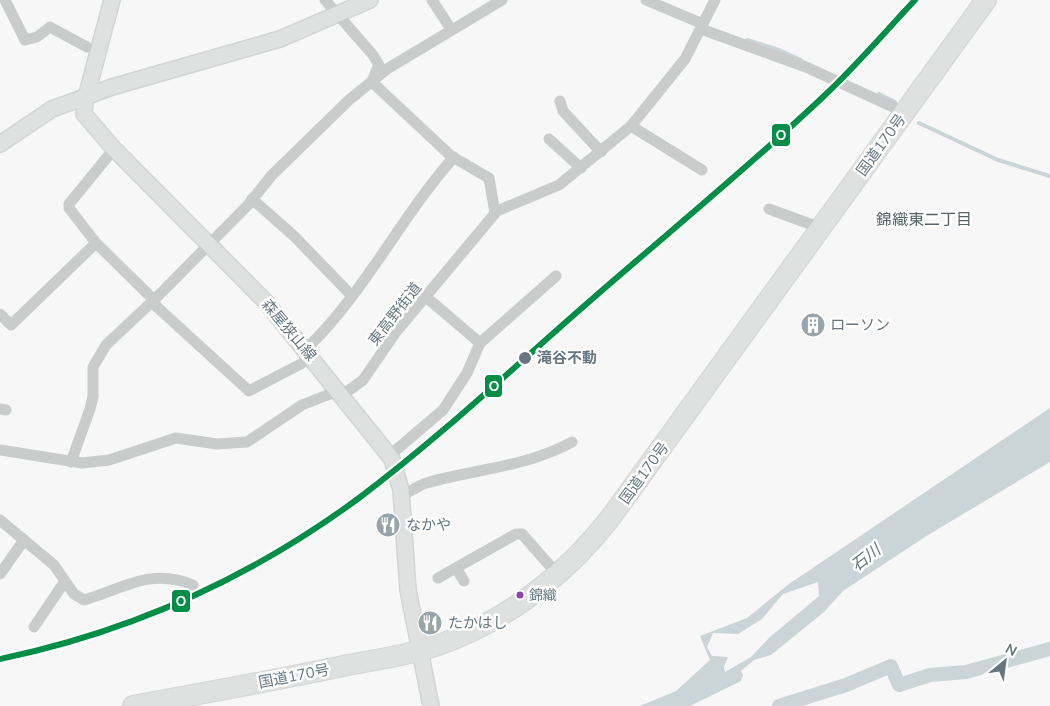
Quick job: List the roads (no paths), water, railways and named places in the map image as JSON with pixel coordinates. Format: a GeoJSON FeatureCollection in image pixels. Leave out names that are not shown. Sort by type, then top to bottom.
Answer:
{"type":"FeatureCollection","features":[{"type":"Feature","properties":{"kind":"highway","name":"国道170号"},"geometry":{"type":"LineString","coordinates":[[133,706],[291,678],[444,643],[485,624],[558,575],[591,543],[612,517],[986,0]]}},
{"type":"Feature","properties":{"kind":"main road","name":"森屋狭山線"},"geometry":{"type":"LineString","coordinates":[[112,0],[86,96],[84,114],[114,149],[266,301],[389,456],[396,469],[402,495],[408,590],[431,706]]}},
{"type":"Feature","properties":{"kind":"main road"},"geometry":{"type":"LineString","coordinates":[[0,144],[52,109],[112,87],[280,39],[370,0]]}},
{"type":"Feature","properties":{"kind":"street"},"geometry":{"type":"LineString","coordinates":[[5,0],[25,40],[37,38],[50,27],[87,47]]}},
{"type":"Feature","properties":{"kind":"street"},"geometry":{"type":"LineString","coordinates":[[325,0],[380,65],[372,82]]}},
{"type":"Feature","properties":{"kind":"street"},"geometry":{"type":"LineString","coordinates":[[432,0],[451,29]]}},
{"type":"Feature","properties":{"kind":"street"},"geometry":{"type":"LineString","coordinates":[[70,462],[90,410],[93,389],[91,372],[98,355],[209,245],[272,175],[350,100],[387,69],[502,0]]}},
{"type":"Feature","properties":{"kind":"street"},"geometry":{"type":"LineString","coordinates":[[646,0],[702,26],[806,67],[904,112]]}},
{"type":"Feature","properties":{"kind":"street","name":"東高野街道"},"geometry":{"type":"LineString","coordinates":[[0,450],[70,462],[109,460],[176,438],[217,444],[247,442],[302,405],[348,391],[363,380],[396,332],[495,213],[559,185],[631,126],[686,60],[715,0]]}},
{"type":"Feature","properties":{"kind":"street"},"geometry":{"type":"LineString","coordinates":[[372,82],[454,157],[489,178],[495,213]]}},
{"type":"Feature","properties":{"kind":"street"},"geometry":{"type":"LineString","coordinates":[[560,101],[563,111],[600,152]]}},
{"type":"Feature","properties":{"kind":"street"},"geometry":{"type":"LineString","coordinates":[[631,126],[702,170]]}},
{"type":"Feature","properties":{"kind":"street"},"geometry":{"type":"LineString","coordinates":[[549,139],[581,168]]}},
{"type":"Feature","properties":{"kind":"street"},"geometry":{"type":"LineString","coordinates":[[114,149],[69,204],[68,208],[96,244],[154,300],[157,307],[249,391],[309,354],[319,337],[352,296],[430,183],[454,157]]}},
{"type":"Feature","properties":{"kind":"street"},"geometry":{"type":"LineString","coordinates":[[252,199],[294,236],[352,296]]}},
{"type":"Feature","properties":{"kind":"street"},"geometry":{"type":"LineString","coordinates":[[769,209],[820,228]]}},
{"type":"Feature","properties":{"kind":"street"},"geometry":{"type":"LineString","coordinates":[[0,314],[11,325],[96,244]]}},
{"type":"Feature","properties":{"kind":"street"},"geometry":{"type":"LineString","coordinates":[[389,456],[443,410],[467,373],[480,343],[556,276]]}},
{"type":"Feature","properties":{"kind":"street"},"geometry":{"type":"LineString","coordinates":[[426,297],[480,343]]}},
{"type":"Feature","properties":{"kind":"street"},"geometry":{"type":"LineString","coordinates":[[402,495],[424,484],[509,465],[552,452],[572,442]]}},
{"type":"Feature","properties":{"kind":"street"},"geometry":{"type":"LineString","coordinates":[[0,520],[54,565],[74,594],[84,600],[114,588],[156,577],[169,577],[193,585]]}},
{"type":"Feature","properties":{"kind":"street"},"geometry":{"type":"LineString","coordinates":[[438,578],[516,534],[522,534],[558,575]]}},
{"type":"Feature","properties":{"kind":"street"},"geometry":{"type":"LineString","coordinates":[[0,574],[24,540]]}},
{"type":"Feature","properties":{"kind":"street"},"geometry":{"type":"LineString","coordinates":[[456,568],[464,581]]}},
{"type":"Feature","properties":{"kind":"street"},"geometry":{"type":"LineString","coordinates":[[34,627],[65,581]]}},
{"type":"Feature","properties":{"kind":"water","name":"石川"},"geometry":{"type":"Polygon","coordinates":[[[1050,408],[1050,462],[928,535],[843,591],[824,612],[771,655],[754,660],[741,671],[743,675],[741,681],[690,706],[640,706],[676,691],[710,660],[700,636],[747,618],[789,584],[1050,408]],[[818,582],[783,594],[762,619],[738,634],[713,633],[707,647],[712,656],[728,657],[724,667],[725,672],[751,657],[770,637],[819,596],[818,582]]]}},
{"type":"Feature","properties":{"kind":"waterway"},"geometry":{"type":"LineString","coordinates":[[747,40],[779,50],[801,60]]}},
{"type":"Feature","properties":{"kind":"waterway"},"geometry":{"type":"LineString","coordinates":[[879,94],[895,102]]}},
{"type":"Feature","properties":{"kind":"waterway"},"geometry":{"type":"LineString","coordinates":[[919,123],[998,160],[1050,176]]}},
{"type":"Feature","properties":{"kind":"waterway"},"geometry":{"type":"LineString","coordinates":[[779,706],[846,685],[891,666],[899,685],[930,675],[966,672],[1050,649]]}},
{"type":"Feature","properties":{"kind":"place","name":"ローソン"},"geometry":{"type":"Point","coordinates":[813,325]}},
{"type":"Feature","properties":{"kind":"place","name":"滝谷不動"},"geometry":{"type":"Point","coordinates":[525,358]}},
{"type":"Feature","properties":{"kind":"place","name":"なかや"},"geometry":{"type":"Point","coordinates":[388,525]}},
{"type":"Feature","properties":{"kind":"place","name":"錦織"},"geometry":{"type":"Point","coordinates":[520,595]}},
{"type":"Feature","properties":{"kind":"place","name":"たかはし"},"geometry":{"type":"Point","coordinates":[430,623]}},
{"type":"Feature","properties":{"kind":"district","name":"錦織東二丁目"},"geometry":{"type":"Point","coordinates":[924,220]}}]}
